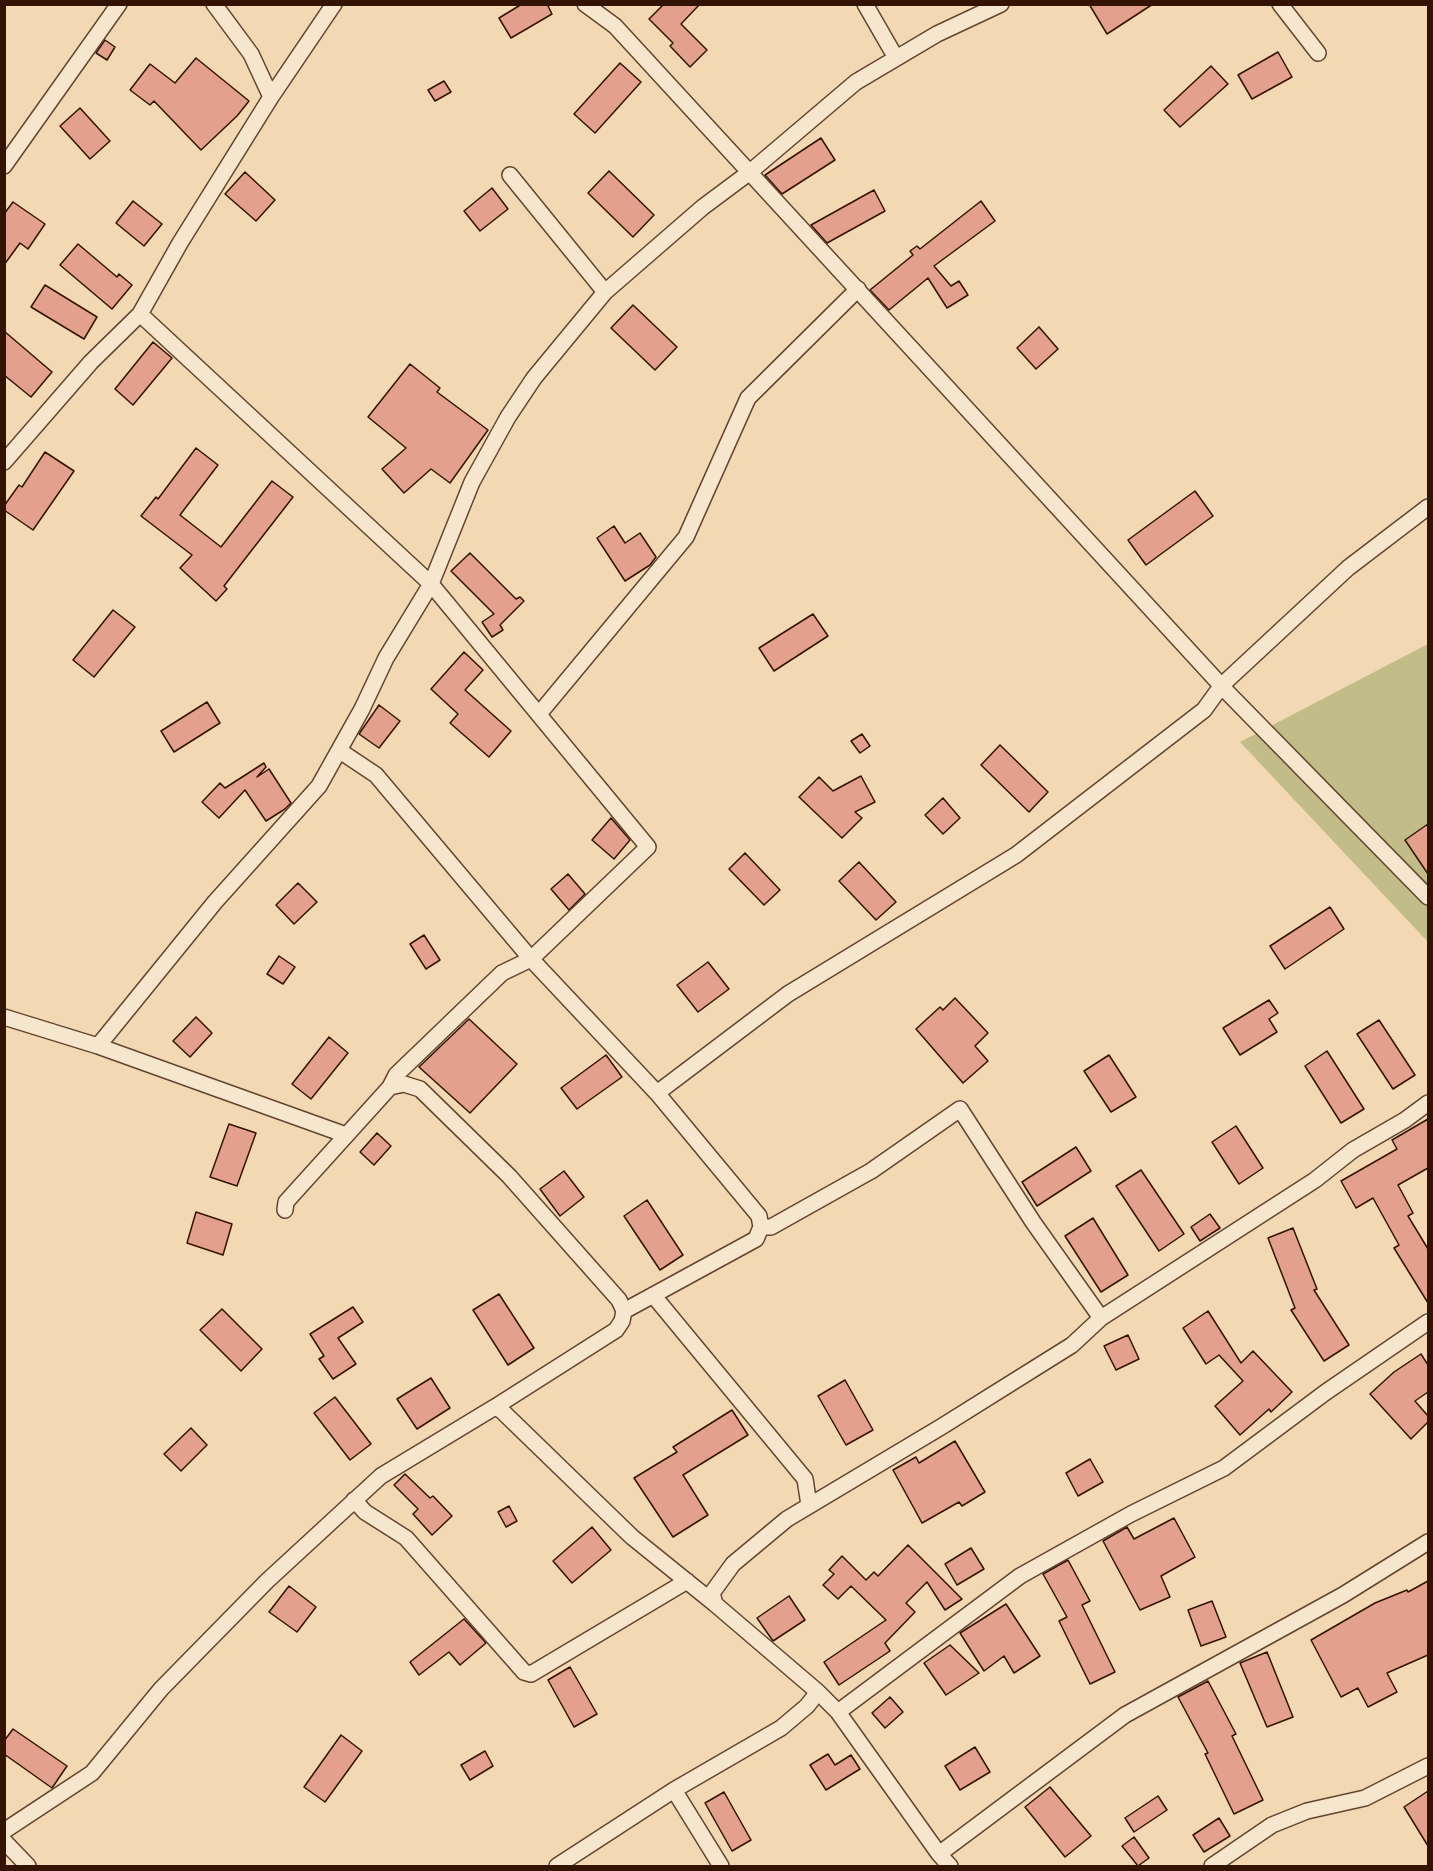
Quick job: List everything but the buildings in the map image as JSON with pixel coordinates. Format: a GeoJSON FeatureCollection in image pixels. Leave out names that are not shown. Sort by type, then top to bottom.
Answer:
{"type":"FeatureCollection","features":[{"type":"Feature","properties":{"kind":"street"},"geometry":{"type":"LineString","coordinates":[[4,166],[119,4]]}},
{"type":"Feature","properties":{"kind":"street"},"geometry":{"type":"LineString","coordinates":[[214,4],[251,54],[272,97]]}},
{"type":"Feature","properties":{"kind":"street"},"geometry":{"type":"LineString","coordinates":[[4,462],[91,362],[140,314],[180,243],[334,4]]}},
{"type":"Feature","properties":{"kind":"street"},"geometry":{"type":"LineString","coordinates":[[585,4],[615,26],[1222,685],[1428,897]]}},
{"type":"Feature","properties":{"kind":"street"},"geometry":{"type":"LineString","coordinates":[[865,4],[896,58]]}},
{"type":"Feature","properties":{"kind":"street"},"geometry":{"type":"LineString","coordinates":[[98,1046],[214,902],[319,786],[362,709],[386,658],[431,584],[472,482],[508,417],[534,378],[605,292],[703,207],[750,172],[855,82],[937,34],[1001,4]]}},
{"type":"Feature","properties":{"kind":"street"},"geometry":{"type":"LineString","coordinates":[[1280,4],[1318,53]]}},
{"type":"Feature","properties":{"kind":"street"},"geometry":{"type":"LineString","coordinates":[[510,175],[605,292]]}},
{"type":"Feature","properties":{"kind":"street"},"geometry":{"type":"LineString","coordinates":[[539,714],[686,537],[748,398],[858,289]]}},
{"type":"Feature","properties":{"kind":"street"},"geometry":{"type":"LineString","coordinates":[[140,314],[431,584],[648,847],[531,959],[502,973],[396,1075],[390,1087],[286,1202],[285,1210]]}},
{"type":"Feature","properties":{"kind":"street"},"geometry":{"type":"LineString","coordinates":[[657,1093],[788,994],[1016,855],[1204,710],[1222,685],[1348,568],[1428,507]]}},
{"type":"Feature","properties":{"kind":"street"},"geometry":{"type":"LineString","coordinates":[[340,751],[376,775],[531,959],[657,1093],[759,1216],[761,1227],[756,1239],[624,1311]]}},
{"type":"Feature","properties":{"kind":"street"},"geometry":{"type":"LineString","coordinates":[[4,1017],[98,1046],[346,1135]]}},
{"type":"Feature","properties":{"kind":"street"},"geometry":{"type":"LineString","coordinates":[[4,1831],[92,1773],[161,1689],[267,1581],[381,1476],[616,1330],[622,1322],[624,1311],[619,1300],[509,1176],[420,1089],[404,1084],[390,1087]]}},
{"type":"Feature","properties":{"kind":"street"},"geometry":{"type":"LineString","coordinates":[[715,1604],[712,1593],[733,1564],[787,1518],[1072,1346],[1101,1318],[1315,1180],[1353,1150],[1405,1120],[1428,1103]]}},
{"type":"Feature","properties":{"kind":"street"},"geometry":{"type":"LineString","coordinates":[[761,1227],[771,1227],[871,1171],[960,1109],[1033,1222],[1101,1318]]}},
{"type":"Feature","properties":{"kind":"street"},"geometry":{"type":"LineString","coordinates":[[653,1295],[805,1479],[809,1505]]}},
{"type":"Feature","properties":{"kind":"street"},"geometry":{"type":"LineString","coordinates":[[838,1712],[1020,1576],[1131,1514],[1224,1468],[1326,1392],[1428,1322]]}},
{"type":"Feature","properties":{"kind":"street"},"geometry":{"type":"LineString","coordinates":[[495,1407],[502,1411],[632,1537],[715,1604],[818,1692],[838,1712],[939,1854],[950,1866]]}},
{"type":"Feature","properties":{"kind":"street"},"geometry":{"type":"LineString","coordinates":[[354,1500],[365,1512],[406,1538],[524,1672],[531,1674],[687,1581]]}},
{"type":"Feature","properties":{"kind":"street"},"geometry":{"type":"LineString","coordinates":[[939,1854],[1125,1715],[1343,1595],[1428,1542]]}},
{"type":"Feature","properties":{"kind":"street"},"geometry":{"type":"LineString","coordinates":[[557,1866],[674,1790],[781,1728],[807,1706],[818,1692]]}},
{"type":"Feature","properties":{"kind":"street"},"geometry":{"type":"LineString","coordinates":[[1212,1866],[1272,1825],[1307,1811],[1365,1798],[1428,1766]]}},
{"type":"Feature","properties":{"kind":"street"},"geometry":{"type":"LineString","coordinates":[[674,1790],[721,1866]]}},
{"type":"Feature","properties":{"kind":"street"},"geometry":{"type":"LineString","coordinates":[[4,1841],[28,1866]]}},
{"type":"Feature","properties":{"kind":"shaded area"},"geometry":{"type":"Polygon","coordinates":[[[1428,644],[1428,942],[1240,742],[1428,644]]]}}]}
